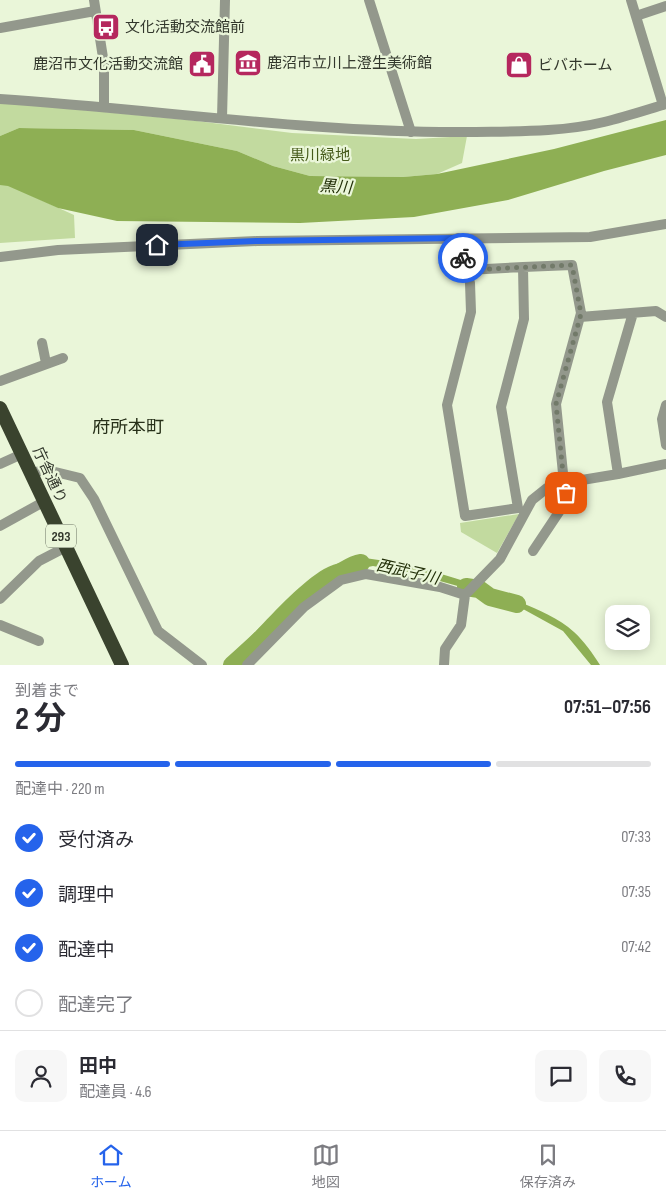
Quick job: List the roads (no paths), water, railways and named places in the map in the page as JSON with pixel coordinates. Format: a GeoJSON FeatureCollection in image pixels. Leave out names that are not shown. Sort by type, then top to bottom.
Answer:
{"type":"FeatureCollection","features":[{"type":"Feature","properties":{"kind":"highway","name":"庁舎通り"},"geometry":{"type":"LineString","coordinates":[[0,408],[122,665]]}},
{"type":"Feature","properties":{"kind":"street"},"geometry":{"type":"LineString","coordinates":[[94,0],[104,64],[104,107]]}},
{"type":"Feature","properties":{"kind":"street"},"geometry":{"type":"LineString","coordinates":[[222,118],[225,0]]}},
{"type":"Feature","properties":{"kind":"street"},"geometry":{"type":"LineString","coordinates":[[369,0],[412,132]]}},
{"type":"Feature","properties":{"kind":"street"},"geometry":{"type":"LineString","coordinates":[[0,99],[412,132],[532,131],[603,122],[664,104],[631,0]]}},
{"type":"Feature","properties":{"kind":"street"},"geometry":{"type":"LineString","coordinates":[[636,16],[666,6]]}},
{"type":"Feature","properties":{"kind":"street"},"geometry":{"type":"LineString","coordinates":[[0,28],[95,11]]}},
{"type":"Feature","properties":{"kind":"street"},"geometry":{"type":"LineString","coordinates":[[0,257],[58,250],[247,241],[590,237],[666,224]]}},
{"type":"Feature","properties":{"kind":"street"},"geometry":{"type":"LineString","coordinates":[[458,238],[470,283],[471,312],[447,404],[465,516],[518,508],[501,407],[524,319],[523,267]]}},
{"type":"Feature","properties":{"kind":"street"},"geometry":{"type":"LineString","coordinates":[[466,270],[572,265],[580,317],[556,404],[566,483],[565,503],[533,551]]}},
{"type":"Feature","properties":{"kind":"street"},"geometry":{"type":"LineString","coordinates":[[580,317],[656,311],[666,317]]}},
{"type":"Feature","properties":{"kind":"street"},"geometry":{"type":"LineString","coordinates":[[618,474],[607,402],[633,313]]}},
{"type":"Feature","properties":{"kind":"street"},"geometry":{"type":"LineString","coordinates":[[42,343],[46,363]]}},
{"type":"Feature","properties":{"kind":"street"},"geometry":{"type":"LineString","coordinates":[[0,381],[46,363],[60,362]]}},
{"type":"Feature","properties":{"kind":"street"},"geometry":{"type":"LineString","coordinates":[[666,405],[664,421],[666,445]]}},
{"type":"Feature","properties":{"kind":"street"},"geometry":{"type":"LineString","coordinates":[[0,464],[22,454]]}},
{"type":"Feature","properties":{"kind":"street"},"geometry":{"type":"LineString","coordinates":[[444,665],[445,649],[461,625],[465,595],[500,559],[532,500],[547,488],[666,464]]}},
{"type":"Feature","properties":{"kind":"street"},"geometry":{"type":"LineString","coordinates":[[32,475],[43,470],[80,478],[94,499],[158,630],[202,665]]}},
{"type":"Feature","properties":{"kind":"street"},"geometry":{"type":"LineString","coordinates":[[0,526],[45,502]]}},
{"type":"Feature","properties":{"kind":"street"},"geometry":{"type":"LineString","coordinates":[[0,599],[39,561],[66,547]]}},
{"type":"Feature","properties":{"kind":"street"},"geometry":{"type":"LineString","coordinates":[[247,665],[304,607],[341,580],[366,574],[440,587],[465,595]]}},
{"type":"Feature","properties":{"kind":"street"},"geometry":{"type":"LineString","coordinates":[[0,625],[39,641]]}},
{"type":"Feature","properties":{"kind":"water","name":"黒川"},"geometry":{"type":"Polygon","coordinates":[[[666,120],[666,155],[604,171],[508,200],[414,217],[300,223],[117,221],[58,208],[8,186],[0,185],[0,136],[19,128],[134,130],[237,151],[273,166],[310,176],[403,177],[437,174],[554,149],[666,120]]]}},
{"type":"Feature","properties":{"kind":"water"},"geometry":{"type":"Polygon","coordinates":[[[365,558],[405,565],[444,575],[501,594],[541,611],[555,618],[574,632],[585,643],[600,665],[591,665],[563,631],[523,609],[479,592],[415,574],[373,566],[329,575],[319,581],[235,665],[224,665],[286,600],[312,577],[334,565],[365,558]]]}},
{"type":"Feature","properties":{"kind":"waterway","name":"西武子川"},"geometry":{"type":"LineString","coordinates":[[232,665],[315,591],[348,568],[361,563]]}},
{"type":"Feature","properties":{"kind":"waterway","name":"西武子川"},"geometry":{"type":"LineString","coordinates":[[466,587],[479,589],[490,597],[517,604]]}},
{"type":"Feature","properties":{"kind":"place","name":"文化活動交流館前"},"geometry":{"type":"Point","coordinates":[106,27]}},
{"type":"Feature","properties":{"kind":"place","name":"鹿沼市立川上澄生美術館"},"geometry":{"type":"Point","coordinates":[248,63]}},
{"type":"Feature","properties":{"kind":"place","name":"鹿沼市文化活動交流館"},"geometry":{"type":"Point","coordinates":[202,64]}},
{"type":"Feature","properties":{"kind":"place","name":"ビバホーム"},"geometry":{"type":"Point","coordinates":[519,65]}},
{"type":"Feature","properties":{"kind":"district","name":"府所本町"},"geometry":{"type":"Point","coordinates":[128,427]}},
{"type":"Feature","properties":{"kind":"park label","name":"黒川緑地"},"geometry":{"type":"Point","coordinates":[320,155]}}]}
